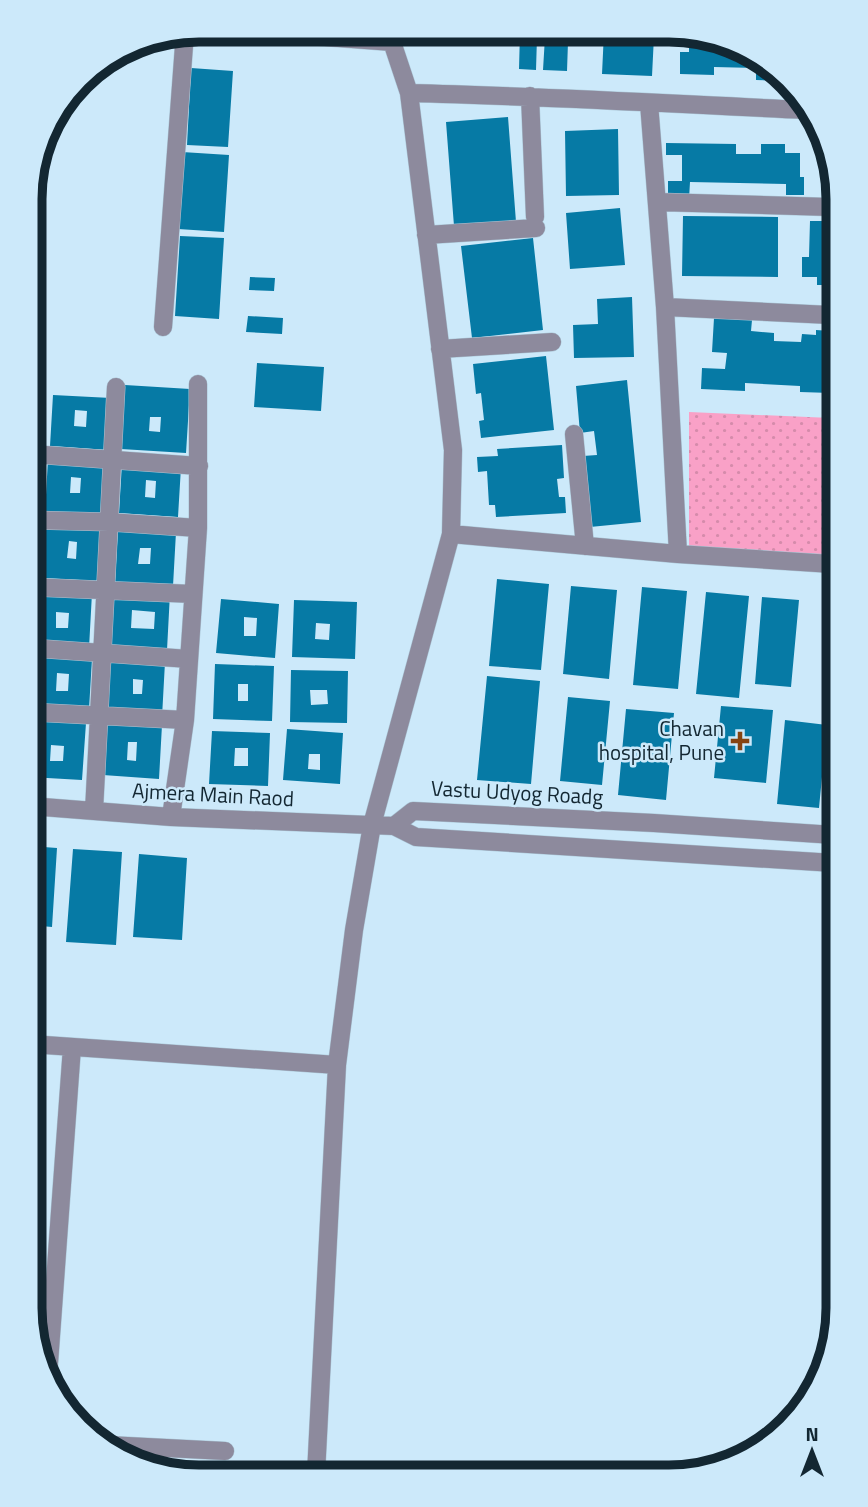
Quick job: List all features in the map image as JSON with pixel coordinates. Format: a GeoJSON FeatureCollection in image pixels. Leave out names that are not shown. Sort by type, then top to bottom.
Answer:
{"type":"FeatureCollection","features":[{"type":"Feature","properties":{"kind":"street"},"geometry":{"type":"LineString","coordinates":[[316,1465],[337,1065],[354,930],[372,825],[451,534],[453,450],[409,93],[394,42]]}},
{"type":"Feature","properties":{"kind":"street"},"geometry":{"type":"LineString","coordinates":[[163,327],[184,43]]}},
{"type":"Feature","properties":{"kind":"street"},"geometry":{"type":"LineString","coordinates":[[409,93],[530,96],[798,110]]}},
{"type":"Feature","properties":{"kind":"street"},"geometry":{"type":"LineString","coordinates":[[426,235],[535,223],[530,96]]}},
{"type":"Feature","properties":{"kind":"street"},"geometry":{"type":"LineString","coordinates":[[649,103],[665,307],[678,554]]}},
{"type":"Feature","properties":{"kind":"street"},"geometry":{"type":"LineString","coordinates":[[657,202],[826,207]]}},
{"type":"Feature","properties":{"kind":"street"},"geometry":{"type":"LineString","coordinates":[[665,307],[826,314]]}},
{"type":"Feature","properties":{"kind":"street"},"geometry":{"type":"LineString","coordinates":[[440,349],[552,342]]}},
{"type":"Feature","properties":{"kind":"street"},"geometry":{"type":"LineString","coordinates":[[172,817],[185,720],[198,528],[198,384]]}},
{"type":"Feature","properties":{"kind":"street"},"geometry":{"type":"LineString","coordinates":[[94,811],[116,387]]}},
{"type":"Feature","properties":{"kind":"street"},"geometry":{"type":"LineString","coordinates":[[575,434],[584,546]]}},
{"type":"Feature","properties":{"kind":"street"},"geometry":{"type":"LineString","coordinates":[[42,455],[199,466]]}},
{"type":"Feature","properties":{"kind":"street"},"geometry":{"type":"LineString","coordinates":[[42,520],[198,528]]}},
{"type":"Feature","properties":{"kind":"street"},"geometry":{"type":"LineString","coordinates":[[451,534],[826,564]]}},
{"type":"Feature","properties":{"kind":"street"},"geometry":{"type":"LineString","coordinates":[[42,587],[193,594]]}},
{"type":"Feature","properties":{"kind":"street"},"geometry":{"type":"LineString","coordinates":[[42,649],[189,659]]}},
{"type":"Feature","properties":{"kind":"street"},"geometry":{"type":"LineString","coordinates":[[42,713],[185,720]]}},
{"type":"Feature","properties":{"kind":"street","name":"Ajmera Main Raod"},"geometry":{"type":"LineString","coordinates":[[42,807],[172,817],[394,826]]}},
{"type":"Feature","properties":{"kind":"street","name":"Vastu Udyog Roadg"},"geometry":{"type":"LineString","coordinates":[[394,826],[413,811],[826,834]]}},
{"type":"Feature","properties":{"kind":"street"},"geometry":{"type":"LineString","coordinates":[[394,826],[416,837],[826,863]]}},
{"type":"Feature","properties":{"kind":"street"},"geometry":{"type":"LineString","coordinates":[[42,1045],[337,1065]]}},
{"type":"Feature","properties":{"kind":"street"},"geometry":{"type":"LineString","coordinates":[[49,1357],[72,1047]]}},
{"type":"Feature","properties":{"kind":"street"},"geometry":{"type":"LineString","coordinates":[[124,1446],[225,1451]]}},
{"type":"Feature","properties":{"kind":"shaded area"},"geometry":{"type":"Polygon","coordinates":[[[689,412],[826,418],[826,555],[689,546],[689,412]]]}},
{"type":"Feature","properties":{"kind":"building"},"geometry":{"type":"Polygon","coordinates":[[[520,42],[537,42],[536,70],[519,69],[520,42]]]}},
{"type":"Feature","properties":{"kind":"building"},"geometry":{"type":"Polygon","coordinates":[[[545,42],[568,42],[567,71],[543,70],[545,42]]]}},
{"type":"Feature","properties":{"kind":"building"},"geometry":{"type":"Polygon","coordinates":[[[604,42],[654,42],[652,76],[602,74],[604,42]]]}},
{"type":"Feature","properties":{"kind":"building"},"geometry":{"type":"Polygon","coordinates":[[[689,43],[700,45],[720,50],[756,68],[714,67],[714,75],[680,74],[680,52],[689,52],[689,43]]]}},
{"type":"Feature","properties":{"kind":"building"},"geometry":{"type":"Polygon","coordinates":[[[191,68],[233,71],[228,147],[187,145],[191,68]]]}},
{"type":"Feature","properties":{"kind":"building"},"geometry":{"type":"Polygon","coordinates":[[[756,68],[772,81],[756,80],[756,68]]]}},
{"type":"Feature","properties":{"kind":"building"},"geometry":{"type":"Polygon","coordinates":[[[508,117],[516,222],[454,226],[446,122],[508,117]]]}},
{"type":"Feature","properties":{"kind":"building"},"geometry":{"type":"Polygon","coordinates":[[[618,129],[619,195],[566,196],[565,131],[618,129]]]}},
{"type":"Feature","properties":{"kind":"building"},"geometry":{"type":"Polygon","coordinates":[[[666,143],[736,144],[736,154],[761,154],[761,144],[785,144],[785,153],[800,153],[800,177],[804,177],[804,195],[786,195],[786,184],[690,182],[689,199],[668,199],[668,181],[682,181],[682,155],[666,155],[666,143]]]}},
{"type":"Feature","properties":{"kind":"building"},"geometry":{"type":"Polygon","coordinates":[[[182,152],[229,155],[224,232],[178,229],[182,152]]]}},
{"type":"Feature","properties":{"kind":"building"},"geometry":{"type":"Polygon","coordinates":[[[823,168],[826,195],[823,195],[823,168]]]}},
{"type":"Feature","properties":{"kind":"building"},"geometry":{"type":"Polygon","coordinates":[[[620,208],[625,265],[570,269],[566,213],[620,208]]]}},
{"type":"Feature","properties":{"kind":"building"},"geometry":{"type":"Polygon","coordinates":[[[683,216],[778,217],[778,277],[682,276],[683,216]]]}},
{"type":"Feature","properties":{"kind":"building"},"geometry":{"type":"Polygon","coordinates":[[[810,221],[826,221],[826,285],[817,285],[817,277],[802,277],[802,257],[809,257],[810,221]]]}},
{"type":"Feature","properties":{"kind":"building"},"geometry":{"type":"Polygon","coordinates":[[[180,236],[224,238],[219,319],[175,316],[180,236]]]}},
{"type":"Feature","properties":{"kind":"building"},"geometry":{"type":"Polygon","coordinates":[[[533,238],[543,330],[472,338],[461,246],[533,238]]]}},
{"type":"Feature","properties":{"kind":"building"},"geometry":{"type":"Polygon","coordinates":[[[250,277],[275,278],[274,291],[249,290],[250,277]]]}},
{"type":"Feature","properties":{"kind":"building"},"geometry":{"type":"Polygon","coordinates":[[[632,297],[634,357],[574,358],[573,325],[598,324],[597,299],[632,297]]]}},
{"type":"Feature","properties":{"kind":"building"},"geometry":{"type":"Polygon","coordinates":[[[248,316],[283,318],[282,334],[246,332],[248,316]]]}},
{"type":"Feature","properties":{"kind":"building"},"geometry":{"type":"Polygon","coordinates":[[[714,318],[752,320],[751,331],[774,333],[774,341],[801,342],[802,334],[816,335],[816,330],[826,331],[826,393],[800,392],[800,386],[745,383],[745,391],[701,389],[702,368],[725,369],[727,353],[712,352],[714,318]]]}},
{"type":"Feature","properties":{"kind":"building"},"geometry":{"type":"Polygon","coordinates":[[[546,356],[554,430],[481,438],[479,421],[484,420],[481,393],[476,394],[473,364],[546,356]]]}},
{"type":"Feature","properties":{"kind":"building"},"geometry":{"type":"Polygon","coordinates":[[[257,363],[324,367],[321,411],[254,407],[257,363]]]}},
{"type":"Feature","properties":{"kind":"building"},"geometry":{"type":"Polygon","coordinates":[[[627,380],[641,522],[590,527],[583,456],[597,455],[594,431],[580,433],[576,386],[627,380]]]}},
{"type":"Feature","properties":{"kind":"building"},"geometry":{"type":"Polygon","coordinates":[[[125,385],[190,389],[186,453],[121,449],[125,385]],[[150,417],[149,431],[160,432],[161,417],[150,417]]]}},
{"type":"Feature","properties":{"kind":"building"},"geometry":{"type":"Polygon","coordinates":[[[53,395],[111,398],[108,450],[50,446],[53,395]],[[75,410],[74,426],[86,427],[87,411],[75,410]]]}},
{"type":"Feature","properties":{"kind":"building"},"geometry":{"type":"Polygon","coordinates":[[[562,445],[564,478],[557,479],[559,497],[565,497],[566,513],[496,517],[495,505],[489,505],[487,471],[478,472],[477,457],[498,456],[497,449],[562,445]]]}},
{"type":"Feature","properties":{"kind":"building"},"geometry":{"type":"Polygon","coordinates":[[[48,459],[107,462],[103,516],[45,513],[48,459]],[[71,477],[70,493],[80,493],[81,478],[71,477]]]}},
{"type":"Feature","properties":{"kind":"building"},"geometry":{"type":"Polygon","coordinates":[[[122,463],[181,467],[178,517],[119,513],[122,463]],[[146,480],[145,497],[155,498],[156,481],[146,480]]]}},
{"type":"Feature","properties":{"kind":"building"},"geometry":{"type":"Polygon","coordinates":[[[46,523],[102,527],[99,581],[42,578],[46,523]],[[69,541],[67,558],[76,559],[77,542],[69,541]]]}},
{"type":"Feature","properties":{"kind":"building"},"geometry":{"type":"Polygon","coordinates":[[[118,528],[176,532],[173,586],[115,583],[118,528]],[[140,548],[138,564],[150,564],[151,548],[140,548]]]}},
{"type":"Feature","properties":{"kind":"building"},"geometry":{"type":"Polygon","coordinates":[[[497,579],[549,584],[541,670],[489,666],[497,579]]]}},
{"type":"Feature","properties":{"kind":"building"},"geometry":{"type":"Polygon","coordinates":[[[571,586],[617,590],[609,679],[563,674],[571,586]]]}},
{"type":"Feature","properties":{"kind":"building"},"geometry":{"type":"Polygon","coordinates":[[[642,587],[687,591],[678,689],[633,685],[642,587]]]}},
{"type":"Feature","properties":{"kind":"building"},"geometry":{"type":"Polygon","coordinates":[[[42,589],[92,593],[89,648],[42,645],[42,589]],[[56,612],[56,628],[68,628],[69,613],[56,612]]]}},
{"type":"Feature","properties":{"kind":"building"},"geometry":{"type":"Polygon","coordinates":[[[113,590],[170,593],[167,650],[110,646],[113,590]],[[132,610],[131,628],[154,629],[155,612],[132,610]]]}},
{"type":"Feature","properties":{"kind":"building"},"geometry":{"type":"Polygon","coordinates":[[[706,592],[749,596],[739,698],[696,694],[706,592]]]}},
{"type":"Feature","properties":{"kind":"building"},"geometry":{"type":"Polygon","coordinates":[[[762,597],[799,600],[791,687],[755,684],[762,597]]]}},
{"type":"Feature","properties":{"kind":"building"},"geometry":{"type":"Polygon","coordinates":[[[221,599],[279,604],[275,658],[216,653],[221,599]],[[244,617],[244,636],[256,636],[257,618],[244,617]]]}},
{"type":"Feature","properties":{"kind":"building"},"geometry":{"type":"Polygon","coordinates":[[[294,600],[357,602],[355,659],[292,657],[294,600]],[[316,623],[315,639],[329,640],[330,624],[316,623]]]}},
{"type":"Feature","properties":{"kind":"building"},"geometry":{"type":"Polygon","coordinates":[[[42,655],[92,659],[89,709],[42,707],[42,655]],[[57,673],[56,691],[68,691],[69,674],[57,673]]]}},
{"type":"Feature","properties":{"kind":"building"},"geometry":{"type":"Polygon","coordinates":[[[109,659],[165,662],[162,717],[105,714],[109,659]],[[133,679],[133,694],[142,694],[143,680],[133,679]]]}},
{"type":"Feature","properties":{"kind":"building"},"geometry":{"type":"Polygon","coordinates":[[[215,664],[274,666],[272,721],[213,719],[215,664]],[[238,684],[238,701],[248,701],[248,684],[238,684]]]}},
{"type":"Feature","properties":{"kind":"building"},"geometry":{"type":"Polygon","coordinates":[[[291,670],[348,671],[347,723],[290,722],[291,670]],[[310,690],[311,705],[328,704],[327,690],[310,690]]]}},
{"type":"Feature","properties":{"kind":"building"},"geometry":{"type":"Polygon","coordinates":[[[487,676],[540,681],[531,784],[477,780],[487,676]]]}},
{"type":"Feature","properties":{"kind":"building"},"geometry":{"type":"Polygon","coordinates":[[[568,697],[610,701],[602,785],[560,781],[568,697]]]}},
{"type":"Feature","properties":{"kind":"building"},"geometry":{"type":"Polygon","coordinates":[[[721,706],[773,710],[766,783],[714,778],[721,706]]]}},
{"type":"Feature","properties":{"kind":"building"},"geometry":{"type":"Polygon","coordinates":[[[626,709],[674,713],[666,800],[618,795],[626,709]]]}},
{"type":"Feature","properties":{"kind":"building"},"geometry":{"type":"Polygon","coordinates":[[[42,720],[86,723],[82,780],[42,778],[42,720]],[[51,745],[50,761],[63,761],[64,746],[51,745]]]}},
{"type":"Feature","properties":{"kind":"building"},"geometry":{"type":"Polygon","coordinates":[[[785,720],[826,725],[819,808],[777,804],[785,720]]]}},
{"type":"Feature","properties":{"kind":"building"},"geometry":{"type":"Polygon","coordinates":[[[107,722],[162,725],[159,779],[103,775],[107,722]],[[128,742],[127,760],[136,761],[137,742],[128,742]]]}},
{"type":"Feature","properties":{"kind":"building"},"geometry":{"type":"Polygon","coordinates":[[[287,729],[343,733],[340,784],[283,780],[287,729]],[[309,754],[308,769],[320,770],[320,754],[309,754]]]}},
{"type":"Feature","properties":{"kind":"building"},"geometry":{"type":"Polygon","coordinates":[[[212,731],[270,733],[268,786],[209,784],[212,731]],[[235,748],[234,766],[248,766],[248,748],[235,748]]]}},
{"type":"Feature","properties":{"kind":"building"},"geometry":{"type":"Polygon","coordinates":[[[42,847],[57,848],[52,927],[42,926],[42,847]]]}},
{"type":"Feature","properties":{"kind":"building"},"geometry":{"type":"Polygon","coordinates":[[[73,849],[122,852],[116,945],[66,942],[73,849]]]}},
{"type":"Feature","properties":{"kind":"building"},"geometry":{"type":"Polygon","coordinates":[[[139,854],[187,858],[182,940],[133,937],[139,854]]]}},
{"type":"Feature","properties":{"kind":"place","name":"Chavan hospital, Pune"},"geometry":{"type":"Point","coordinates":[740,741]}}]}
